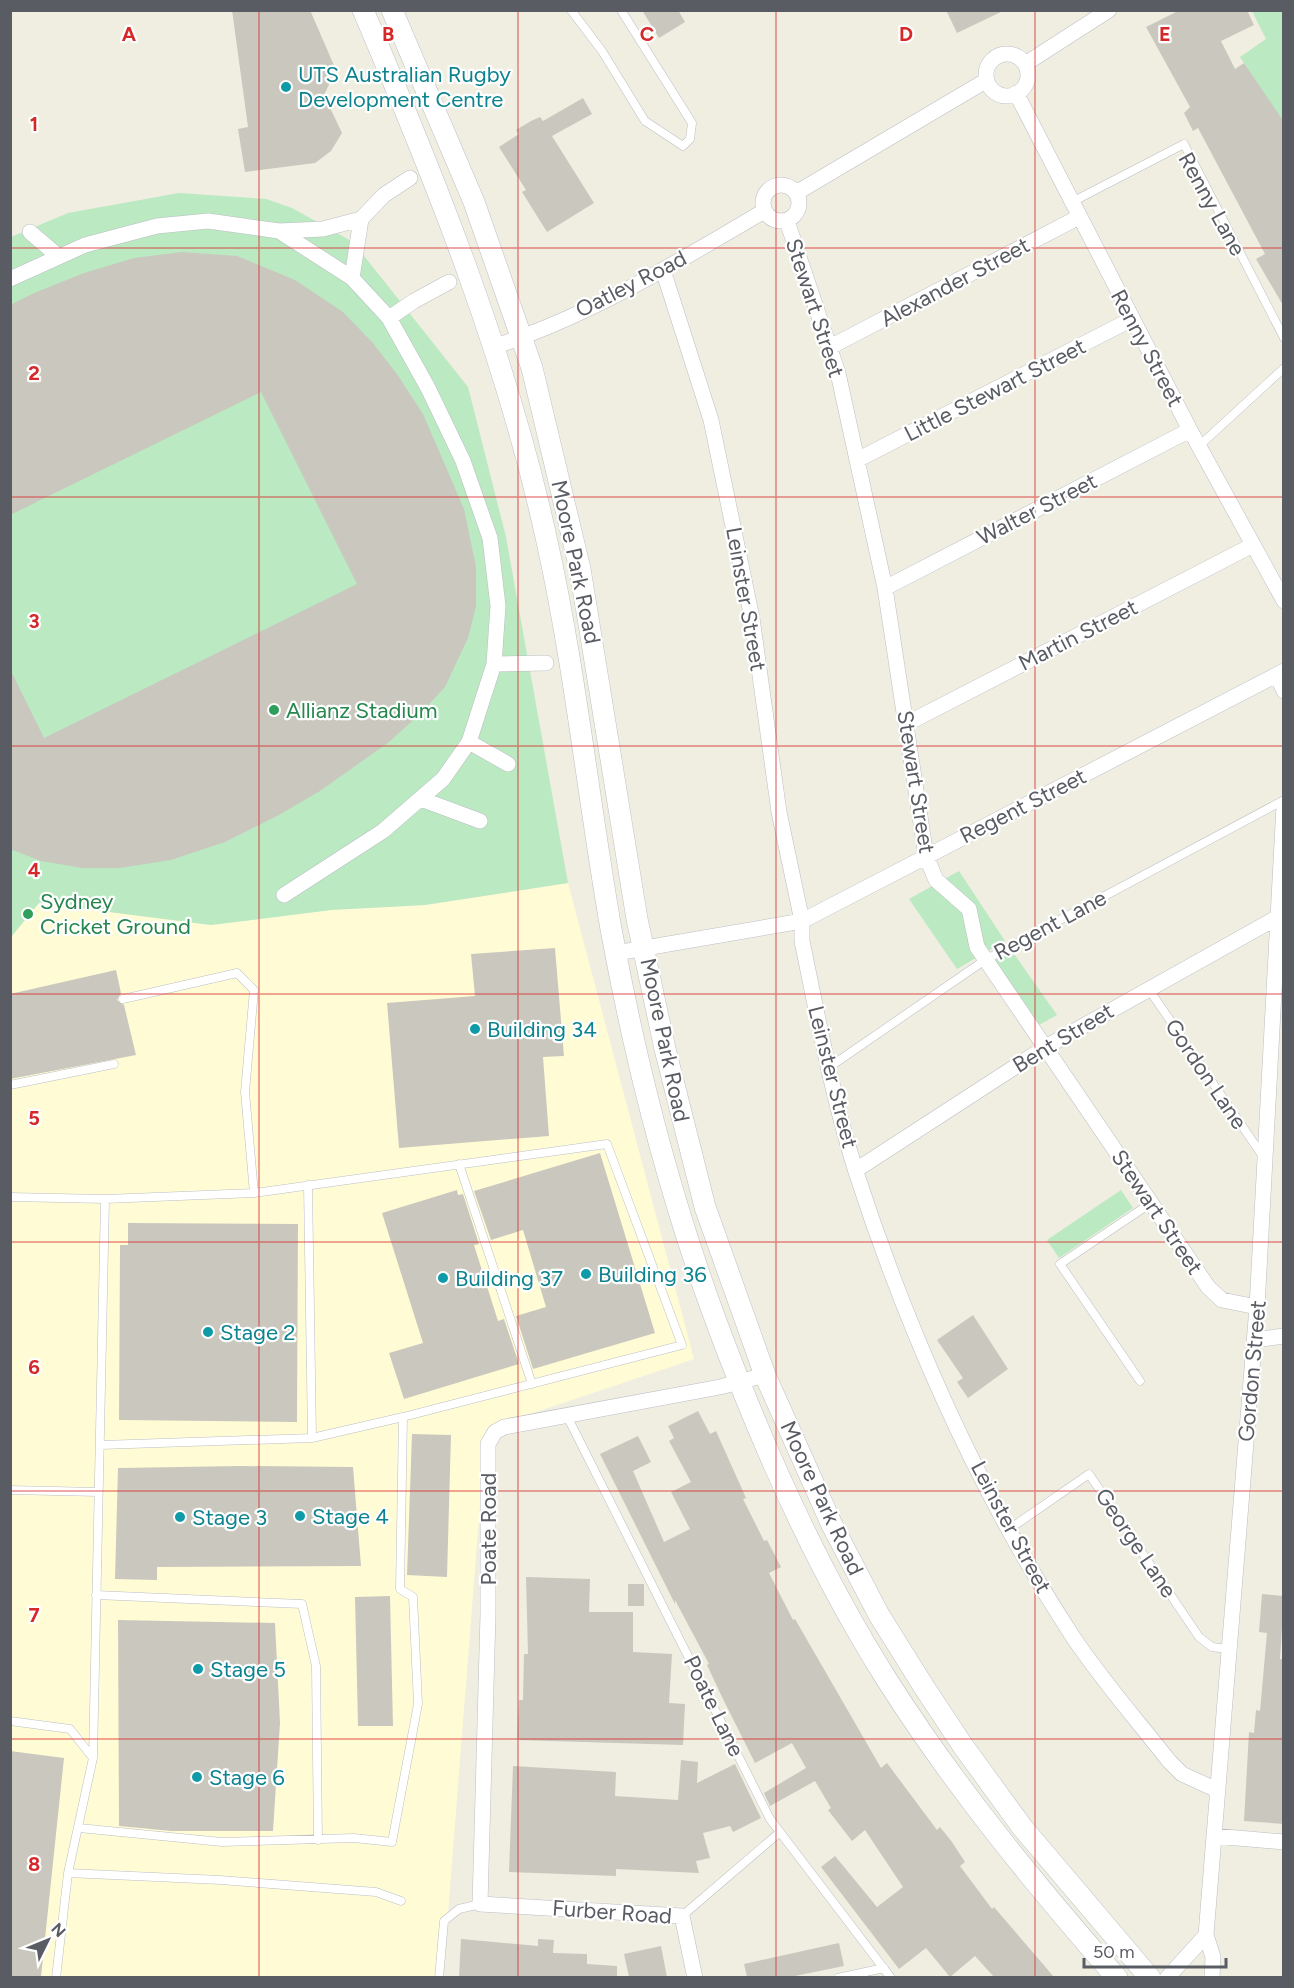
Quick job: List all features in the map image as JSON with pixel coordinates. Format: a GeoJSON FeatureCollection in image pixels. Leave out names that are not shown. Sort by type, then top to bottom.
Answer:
{"type":"FeatureCollection","features":[{"type":"Feature","properties":{"kind":"main road","name":"Moore Park Road"},"geometry":{"type":"LineString","coordinates":[[363,10],[451,225],[493,347],[532,480],[558,594],[616,953],[651,1106],[683,1223],[708,1300],[763,1439],[821,1562],[889,1684],[953,1778],[995,1833],[1117,1977]]}},
{"type":"Feature","properties":{"kind":"main road","name":"Moore Park Road"},"geometry":{"type":"LineString","coordinates":[[392,10],[474,202],[522,337],[580,569],[637,919],[665,1049],[705,1207],[765,1376],[832,1525],[879,1615],[924,1686],[963,1746],[1022,1827],[1150,1977]]}},
{"type":"Feature","properties":{"kind":"street"},"geometry":{"type":"LineString","coordinates":[[1025,64],[1109,10]]}},
{"type":"Feature","properties":{"kind":"street"},"geometry":{"type":"LineString","coordinates":[[1015,55],[1028,70],[1026,84],[1011,96],[999,94],[987,80],[988,68],[996,57],[1015,55]]}},
{"type":"Feature","properties":{"kind":"street"},"geometry":{"type":"LineString","coordinates":[[796,193],[987,80]]}},
{"type":"Feature","properties":{"kind":"street","name":"Renny Street"},"geometry":{"type":"LineString","coordinates":[[1016,93],[1251,546],[1284,601]]}},
{"type":"Feature","properties":{"kind":"street"},"geometry":{"type":"LineString","coordinates":[[10,279],[85,245],[157,226],[208,221],[279,231],[323,229],[361,219],[384,195],[410,178]]}},
{"type":"Feature","properties":{"kind":"street"},"geometry":{"type":"LineString","coordinates":[[784,185],[796,193],[799,206],[793,217],[787,220],[776,220],[764,211],[764,196],[772,187],[784,185]]}},
{"type":"Feature","properties":{"kind":"street","name":"Oatley Road"},"geometry":{"type":"LineString","coordinates":[[493,347],[522,337],[663,270],[764,211]]}},
{"type":"Feature","properties":{"kind":"street","name":"Alexander Street"},"geometry":{"type":"LineString","coordinates":[[830,347],[1079,217]]}},
{"type":"Feature","properties":{"kind":"street"},"geometry":{"type":"LineString","coordinates":[[352,278],[361,219]]}},
{"type":"Feature","properties":{"kind":"street","name":"Stewart Street"},"geometry":{"type":"LineString","coordinates":[[787,220],[838,373],[885,588],[926,856],[936,880],[969,909],[977,947],[985,960],[1208,1287],[1222,1300],[1257,1307]]}},
{"type":"Feature","properties":{"kind":"street"},"geometry":{"type":"LineString","coordinates":[[279,231],[352,278],[389,318],[428,388],[464,461],[490,538],[498,606],[494,664],[469,742],[443,779],[383,831],[284,895]]}},
{"type":"Feature","properties":{"kind":"street"},"geometry":{"type":"LineString","coordinates":[[30,232],[58,256]]}},
{"type":"Feature","properties":{"kind":"street","name":"Leinster Street"},"geometry":{"type":"LineString","coordinates":[[663,270],[711,420],[752,618],[778,812],[802,921],[802,941],[828,1068],[856,1170],[895,1282],[944,1396],[1008,1530],[1072,1635],[1169,1761],[1182,1774],[1217,1790]]}},
{"type":"Feature","properties":{"kind":"street"},"geometry":{"type":"LineString","coordinates":[[389,318],[414,300],[449,282]]}},
{"type":"Feature","properties":{"kind":"street","name":"Little Stewart Street"},"geometry":{"type":"LineString","coordinates":[[857,460],[1132,319]]}},
{"type":"Feature","properties":{"kind":"street","name":"Walter Street"},"geometry":{"type":"LineString","coordinates":[[885,588],[1190,430]]}},
{"type":"Feature","properties":{"kind":"street","name":"Martin Street"},"geometry":{"type":"LineString","coordinates":[[906,724],[1251,546]]}},
{"type":"Feature","properties":{"kind":"street"},"geometry":{"type":"LineString","coordinates":[[494,664],[546,663]]}},
{"type":"Feature","properties":{"kind":"street"},"geometry":{"type":"LineString","coordinates":[[1280,673],[1284,691]]}},
{"type":"Feature","properties":{"kind":"street","name":"Regent Street"},"geometry":{"type":"LineString","coordinates":[[616,953],[802,921],[1280,673]]}},
{"type":"Feature","properties":{"kind":"street"},"geometry":{"type":"LineString","coordinates":[[469,742],[508,764]]}},
{"type":"Feature","properties":{"kind":"street"},"geometry":{"type":"LineString","coordinates":[[421,799],[480,821]]}},
{"type":"Feature","properties":{"kind":"street","name":"Gordon Street"},"geometry":{"type":"LineString","coordinates":[[1212,1977],[1213,1957],[1206,1935],[1255,1340],[1264,1160],[1279,1000],[1278,917],[1284,806]]}},
{"type":"Feature","properties":{"kind":"street","name":"Bent Street"},"geometry":{"type":"LineString","coordinates":[[856,1170],[1044,1048],[1278,917]]}},
{"type":"Feature","properties":{"kind":"street"},"geometry":{"type":"LineString","coordinates":[[1255,1340],[1284,1336]]}},
{"type":"Feature","properties":{"kind":"street","name":"Poate Road"},"geometry":{"type":"LineString","coordinates":[[480,1904],[488,1614],[488,1444],[495,1432],[504,1427],[765,1376]]}},
{"type":"Feature","properties":{"kind":"street"},"geometry":{"type":"LineString","coordinates":[[1214,1836],[1284,1842]]}},
{"type":"Feature","properties":{"kind":"street","name":"Furber Road"},"geometry":{"type":"LineString","coordinates":[[480,1904],[681,1916],[695,1977]]}},
{"type":"Feature","properties":{"kind":"street"},"geometry":{"type":"LineString","coordinates":[[1167,1977],[1206,1935]]}},
{"type":"Feature","properties":{"kind":"lane"},"geometry":{"type":"LineString","coordinates":[[571,10],[602,51],[645,121],[683,146],[690,139],[692,123],[621,10]]}},
{"type":"Feature","properties":{"kind":"lane","name":"Renny Lane"},"geometry":{"type":"LineString","coordinates":[[1072,202],[1184,144],[1284,338]]}},
{"type":"Feature","properties":{"kind":"lane"},"geometry":{"type":"LineString","coordinates":[[1199,446],[1284,368]]}},
{"type":"Feature","properties":{"kind":"lane","name":"Regent Lane"},"geometry":{"type":"LineString","coordinates":[[828,1068],[985,960],[1284,800]]}},
{"type":"Feature","properties":{"kind":"lane"},"geometry":{"type":"LineString","coordinates":[[123,999],[237,973],[255,990],[245,1092],[254,1193]]}},
{"type":"Feature","properties":{"kind":"lane","name":"Gordon Lane"},"geometry":{"type":"LineString","coordinates":[[1148,988],[1264,1160]]}},
{"type":"Feature","properties":{"kind":"lane"},"geometry":{"type":"LineString","coordinates":[[10,1085],[114,1064]]}},
{"type":"Feature","properties":{"kind":"lane"},"geometry":{"type":"LineString","coordinates":[[10,1197],[105,1199],[254,1193],[607,1144],[682,1345],[403,1417],[312,1438],[101,1445]]}},
{"type":"Feature","properties":{"kind":"lane"},"geometry":{"type":"LineString","coordinates":[[459,1164],[532,1384]]}},
{"type":"Feature","properties":{"kind":"lane"},"geometry":{"type":"LineString","coordinates":[[308,1185],[312,1438]]}},
{"type":"Feature","properties":{"kind":"lane"},"geometry":{"type":"LineString","coordinates":[[56,1977],[68,1873],[93,1758],[105,1199]]}},
{"type":"Feature","properties":{"kind":"lane"},"geometry":{"type":"LineString","coordinates":[[1140,1381],[1060,1264],[1151,1203]]}},
{"type":"Feature","properties":{"kind":"lane","name":"Poate Lane"},"geometry":{"type":"LineString","coordinates":[[567,1416],[779,1833],[891,1977]]}},
{"type":"Feature","properties":{"kind":"lane"},"geometry":{"type":"LineString","coordinates":[[79,1828],[222,1842],[354,1838],[392,1842],[418,1704],[413,1597],[400,1589],[403,1417]]}},
{"type":"Feature","properties":{"kind":"lane","name":"George Lane"},"geometry":{"type":"LineString","coordinates":[[1008,1530],[1089,1474],[1199,1637],[1212,1647],[1228,1649]]}},
{"type":"Feature","properties":{"kind":"lane"},"geometry":{"type":"LineString","coordinates":[[10,1490],[98,1492]]}},
{"type":"Feature","properties":{"kind":"lane"},"geometry":{"type":"LineString","coordinates":[[96,1595],[302,1604],[316,1666],[318,1840]]}},
{"type":"Feature","properties":{"kind":"lane"},"geometry":{"type":"LineString","coordinates":[[10,1721],[70,1729],[93,1758]]}},
{"type":"Feature","properties":{"kind":"lane"},"geometry":{"type":"LineString","coordinates":[[681,1916],[779,1833]]}},
{"type":"Feature","properties":{"kind":"lane"},"geometry":{"type":"LineString","coordinates":[[68,1873],[220,1880],[376,1892],[401,1900]]}},
{"type":"Feature","properties":{"kind":"lane"},"geometry":{"type":"LineString","coordinates":[[439,1977],[444,1921],[459,1909],[480,1904]]}},
{"type":"Feature","properties":{"kind":"lane"},"geometry":{"type":"LineString","coordinates":[[838,1977],[884,1968]]}},
{"type":"Feature","properties":{"kind":"shaded area"},"geometry":{"type":"Polygon","coordinates":[[[568,883],[694,1359],[486,1429],[443,1977],[11,1978],[11,937],[39,903],[211,925],[331,910],[425,905],[568,883]]]}},
{"type":"Feature","properties":{"kind":"green space"},"geometry":{"type":"Polygon","coordinates":[[[1252,11],[1283,11],[1283,123],[1240,57],[1266,39],[1252,11]]]}},
{"type":"Feature","properties":{"kind":"green space","name":"Allianz Stadium"},"geometry":{"type":"Polygon","coordinates":[[[179,193],[266,199],[292,208],[353,242],[468,387],[506,537],[568,883],[425,905],[331,910],[211,925],[39,903],[11,937],[11,237],[68,213],[179,193]]]}},
{"type":"Feature","properties":{"kind":"green space"},"geometry":{"type":"Polygon","coordinates":[[[959,871],[1005,941],[957,969],[909,899],[959,871]]]}},
{"type":"Feature","properties":{"kind":"green space"},"geometry":{"type":"Polygon","coordinates":[[[1012,951],[1057,1015],[1037,1026],[994,961],[1012,951]]]}},
{"type":"Feature","properties":{"kind":"green space"},"geometry":{"type":"Polygon","coordinates":[[[1121,1190],[1133,1208],[1059,1258],[1047,1240],[1121,1190]]]}},
{"type":"Feature","properties":{"kind":"building","name":"UTS Australian Rugby Development Centre"},"geometry":{"type":"Polygon","coordinates":[[[232,10],[310,10],[336,70],[324,95],[342,133],[331,151],[315,163],[245,172],[238,129],[248,127],[232,10]]]}},
{"type":"Feature","properties":{"kind":"building"},"geometry":{"type":"Polygon","coordinates":[[[642,10],[678,10],[685,22],[659,38],[642,10]]]}},
{"type":"Feature","properties":{"kind":"building"},"geometry":{"type":"Polygon","coordinates":[[[946,10],[1005,10],[957,33],[946,10]]]}},
{"type":"Feature","properties":{"kind":"building"},"geometry":{"type":"Polygon","coordinates":[[[1180,10],[1247,10],[1254,25],[1221,41],[1235,69],[1244,63],[1284,122],[1284,307],[1256,259],[1265,254],[1198,128],[1193,131],[1184,113],[1190,107],[1146,27],[1180,10]]]}},
{"type":"Feature","properties":{"kind":"building"},"geometry":{"type":"Polygon","coordinates":[[[583,98],[592,114],[552,136],[594,203],[547,232],[522,192],[526,190],[499,147],[519,134],[516,130],[531,121],[540,117],[543,121],[583,98]]]}},
{"type":"Feature","properties":{"kind":"building"},"geometry":{"type":"Polygon","coordinates":[[[182,252],[237,256],[295,280],[343,312],[372,342],[397,374],[423,414],[464,509],[476,567],[476,606],[468,638],[445,687],[389,742],[320,791],[225,842],[171,860],[120,868],[82,868],[41,861],[10,849],[10,669],[44,738],[357,584],[261,392],[10,515],[10,305],[84,273],[134,258],[182,252]]]}},
{"type":"Feature","properties":{"kind":"building","name":"Building 34"},"geometry":{"type":"Polygon","coordinates":[[[555,948],[564,1056],[543,1057],[549,1136],[399,1148],[387,1003],[475,996],[471,954],[555,948]]]}},
{"type":"Feature","properties":{"kind":"building"},"geometry":{"type":"Polygon","coordinates":[[[116,970],[121,993],[117,1000],[124,1005],[136,1055],[10,1079],[10,994],[116,970]]]}},
{"type":"Feature","properties":{"kind":"building","name":"Building 36"},"geometry":{"type":"Polygon","coordinates":[[[600,1153],[655,1333],[533,1369],[516,1316],[546,1307],[523,1230],[491,1240],[474,1191],[600,1153]]]}},
{"type":"Feature","properties":{"kind":"building","name":"Building 37"},"geometry":{"type":"Polygon","coordinates":[[[457,1190],[458,1195],[463,1194],[479,1244],[474,1245],[498,1321],[504,1319],[519,1364],[404,1399],[389,1353],[423,1343],[382,1213],[457,1190]]]}},
{"type":"Feature","properties":{"kind":"building","name":"Stage 2"},"geometry":{"type":"Polygon","coordinates":[[[128,1223],[298,1224],[297,1422],[119,1420],[120,1245],[128,1245],[128,1223]]]}},
{"type":"Feature","properties":{"kind":"building"},"geometry":{"type":"Polygon","coordinates":[[[973,1315],[1008,1369],[968,1398],[957,1382],[963,1378],[937,1340],[973,1315]]]}},
{"type":"Feature","properties":{"kind":"building"},"geometry":{"type":"Polygon","coordinates":[[[698,1411],[710,1434],[716,1431],[746,1498],[743,1499],[764,1541],[767,1540],[781,1567],[769,1573],[793,1620],[795,1619],[881,1768],[887,1763],[937,1830],[940,1827],[965,1862],[960,1866],[992,1909],[994,1907],[1054,1977],[994,1977],[975,1956],[950,1977],[926,1948],[899,1969],[821,1867],[835,1856],[877,1907],[903,1887],[865,1830],[852,1841],[828,1810],[831,1808],[815,1781],[770,1806],[764,1793],[806,1768],[792,1743],[755,1763],[707,1665],[709,1664],[675,1600],[675,1604],[600,1454],[638,1436],[651,1462],[633,1471],[664,1542],[690,1529],[671,1492],[691,1482],[669,1441],[674,1438],[668,1426],[698,1411]]]}},
{"type":"Feature","properties":{"kind":"building"},"geometry":{"type":"Polygon","coordinates":[[[412,1434],[451,1435],[447,1577],[407,1575],[412,1434]]]}},
{"type":"Feature","properties":{"kind":"building"},"geometry":{"type":"Polygon","coordinates":[[[353,1467],[361,1566],[157,1567],[157,1580],[115,1579],[118,1468],[353,1467]]]}},
{"type":"Feature","properties":{"kind":"building"},"geometry":{"type":"Polygon","coordinates":[[[526,1577],[590,1579],[589,1612],[633,1612],[633,1652],[672,1654],[669,1703],[685,1704],[683,1745],[517,1740],[519,1700],[523,1700],[524,1654],[528,1654],[526,1577]]]}},
{"type":"Feature","properties":{"kind":"building"},"geometry":{"type":"Polygon","coordinates":[[[628,1584],[644,1584],[644,1606],[628,1606],[628,1584]]]}},
{"type":"Feature","properties":{"kind":"building"},"geometry":{"type":"Polygon","coordinates":[[[1262,1594],[1284,1596],[1280,1659],[1284,1659],[1284,1824],[1244,1821],[1249,1732],[1254,1733],[1256,1710],[1260,1711],[1267,1633],[1259,1632],[1262,1594]]]}},
{"type":"Feature","properties":{"kind":"building"},"geometry":{"type":"Polygon","coordinates":[[[390,1596],[393,1726],[358,1726],[355,1597],[390,1596]]]}},
{"type":"Feature","properties":{"kind":"building"},"geometry":{"type":"Polygon","coordinates":[[[118,1620],[275,1623],[280,1723],[273,1831],[171,1831],[119,1826],[118,1620]]]}},
{"type":"Feature","properties":{"kind":"building"},"geometry":{"type":"Polygon","coordinates":[[[10,1751],[64,1758],[41,1977],[10,1977],[10,1751]]]}},
{"type":"Feature","properties":{"kind":"building"},"geometry":{"type":"Polygon","coordinates":[[[681,1760],[698,1762],[697,1783],[735,1764],[761,1818],[733,1832],[730,1826],[703,1833],[710,1858],[696,1861],[699,1873],[616,1869],[616,1876],[509,1872],[513,1766],[616,1772],[615,1796],[678,1800],[681,1760]]]}},
{"type":"Feature","properties":{"kind":"building"},"geometry":{"type":"Polygon","coordinates":[[[461,1939],[538,1946],[538,1939],[554,1940],[553,1953],[587,1954],[587,1964],[617,1966],[617,1977],[459,1977],[461,1939]]]}},
{"type":"Feature","properties":{"kind":"building"},"geometry":{"type":"Polygon","coordinates":[[[839,1943],[844,1966],[790,1977],[747,1977],[744,1964],[839,1943]]]}},
{"type":"Feature","properties":{"kind":"building"},"geometry":{"type":"Polygon","coordinates":[[[661,1946],[667,1977],[629,1977],[624,1954],[661,1946]]]}},
{"type":"Feature","properties":{"kind":"place","name":"UTS Australian Rugby Development Centre"},"geometry":{"type":"Point","coordinates":[286,87]}},
{"type":"Feature","properties":{"kind":"place","name":"Allianz Stadium"},"geometry":{"type":"Point","coordinates":[274,710]}},
{"type":"Feature","properties":{"kind":"place","name":"Sydney Cricket Ground"},"geometry":{"type":"Point","coordinates":[28,914]}},
{"type":"Feature","properties":{"kind":"place","name":"Building 34"},"geometry":{"type":"Point","coordinates":[475,1029]}},
{"type":"Feature","properties":{"kind":"place","name":"Building 36"},"geometry":{"type":"Point","coordinates":[586,1274]}},
{"type":"Feature","properties":{"kind":"place","name":"Building 37"},"geometry":{"type":"Point","coordinates":[443,1278]}},
{"type":"Feature","properties":{"kind":"place","name":"Stage 2"},"geometry":{"type":"Point","coordinates":[208,1332]}},
{"type":"Feature","properties":{"kind":"place","name":"Stage 4"},"geometry":{"type":"Point","coordinates":[300,1516]}},
{"type":"Feature","properties":{"kind":"place","name":"Stage 3"},"geometry":{"type":"Point","coordinates":[180,1517]}},
{"type":"Feature","properties":{"kind":"place","name":"Stage 5"},"geometry":{"type":"Point","coordinates":[198,1669]}},
{"type":"Feature","properties":{"kind":"place","name":"Stage 6"},"geometry":{"type":"Point","coordinates":[197,1777]}}]}
